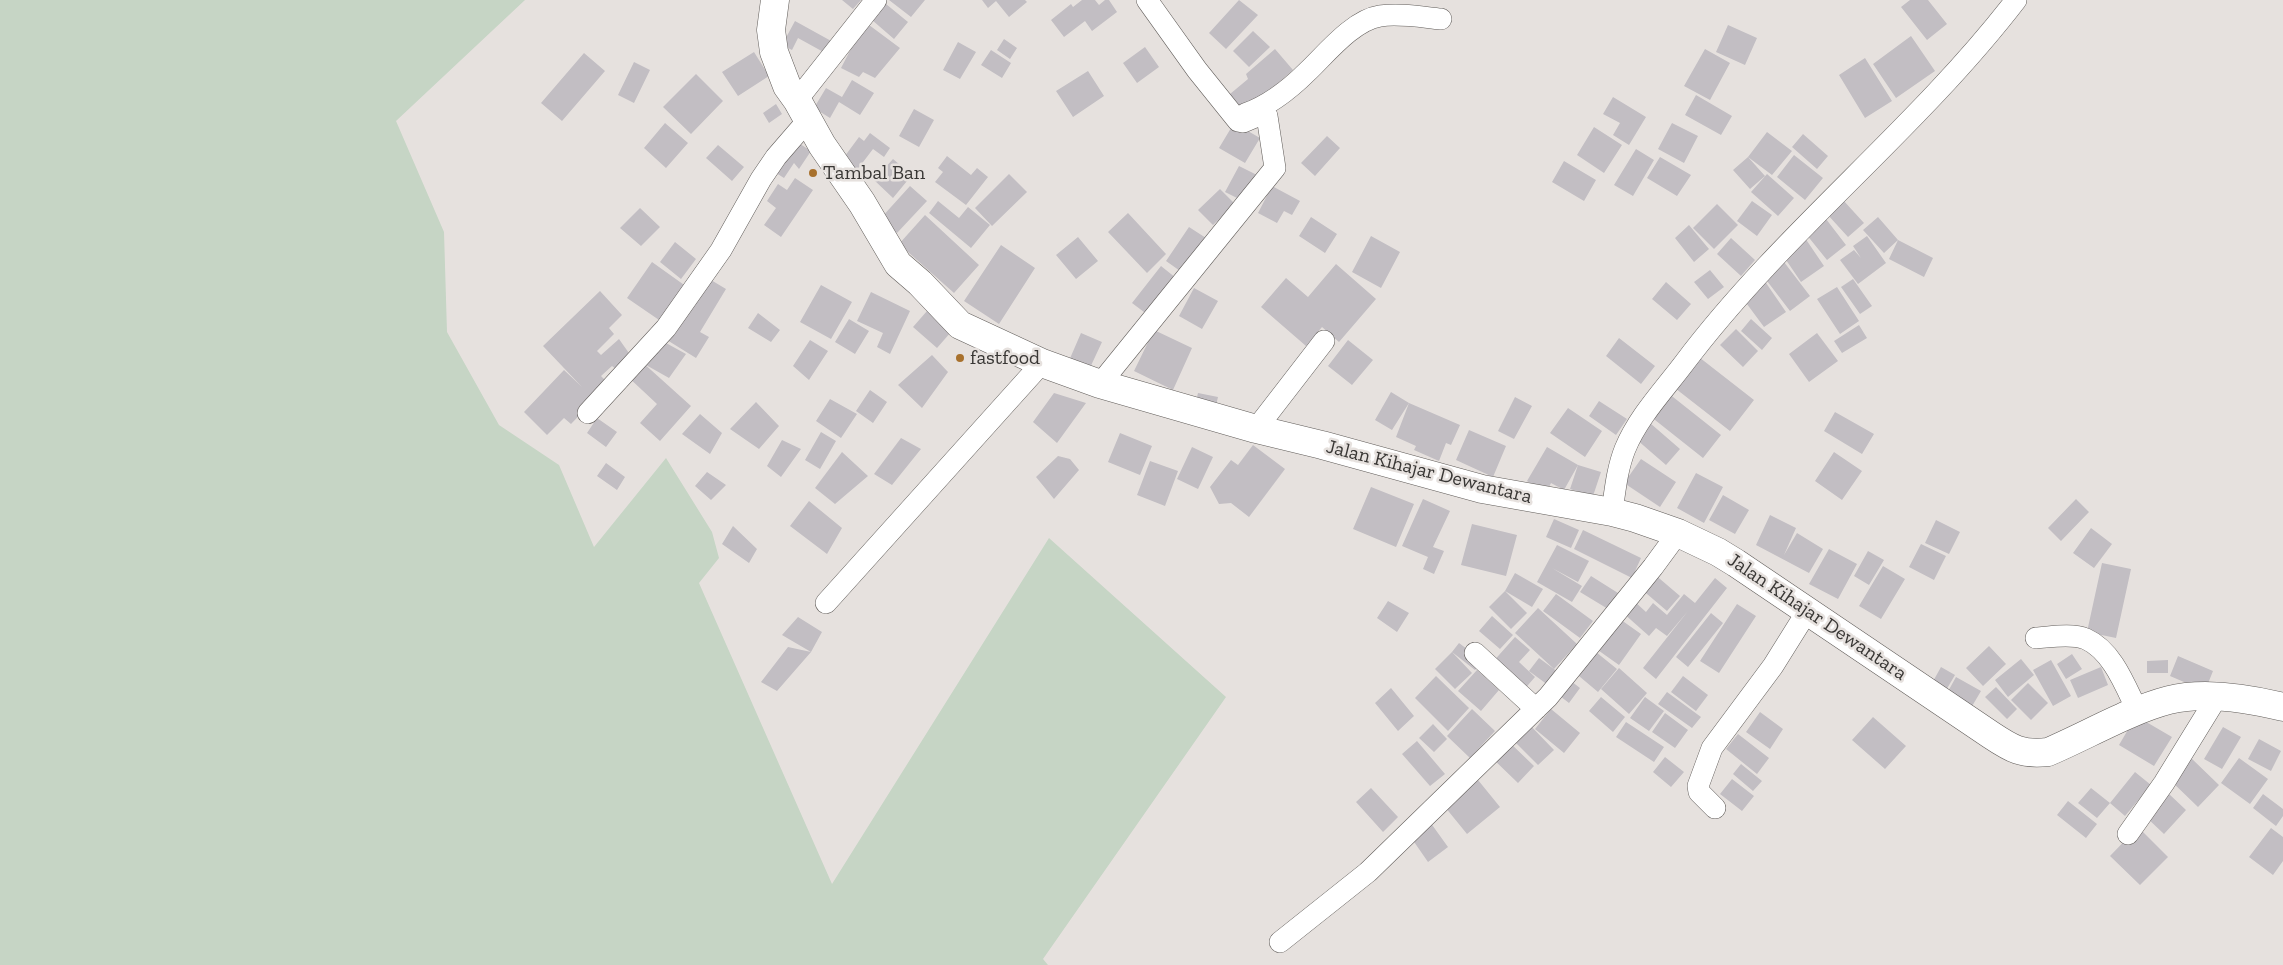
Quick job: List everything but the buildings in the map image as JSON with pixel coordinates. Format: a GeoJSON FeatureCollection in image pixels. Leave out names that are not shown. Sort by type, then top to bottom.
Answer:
{"type":"FeatureCollection","features":[{"type":"Feature","properties":{"kind":"main road","name":"Jalan Kihajar Dewantara"},"geometry":{"type":"LineString","coordinates":[[775,0],[771,30],[774,52],[787,86],[803,110],[822,145],[862,203],[898,264],[960,326],[1042,363],[1100,384],[1256,429],[1482,489],[1612,512],[1678,532],[1718,552],[1808,610],[1990,735],[2020,752],[2030,754],[2048,752],[2138,712],[2170,700],[2217,697],[2283,707]]}},
{"type":"Feature","properties":{"kind":"street"},"geometry":{"type":"LineString","coordinates":[[588,413],[666,328],[721,250],[803,110],[876,0]]}},
{"type":"Feature","properties":{"kind":"street"},"geometry":{"type":"LineString","coordinates":[[1100,384],[1275,168],[1267,116],[1262,114],[1241,122],[1230,112],[1147,0]]}},
{"type":"Feature","properties":{"kind":"street"},"geometry":{"type":"LineString","coordinates":[[1612,512],[1618,472],[1625,449],[1640,422],[1698,346],[1774,258],[1915,116],[2016,0]]}},
{"type":"Feature","properties":{"kind":"street"},"geometry":{"type":"LineString","coordinates":[[1230,112],[1246,114],[1265,104],[1308,72],[1329,49],[1366,20],[1380,16],[1404,15],[1441,19]]}},
{"type":"Feature","properties":{"kind":"street"},"geometry":{"type":"LineString","coordinates":[[1256,429],[1324,341]]}},
{"type":"Feature","properties":{"kind":"street"},"geometry":{"type":"LineString","coordinates":[[826,603],[1042,363]]}},
{"type":"Feature","properties":{"kind":"street"},"geometry":{"type":"LineString","coordinates":[[1280,942],[1368,872],[1536,709],[1561,683],[1678,532]]}},
{"type":"Feature","properties":{"kind":"street"},"geometry":{"type":"LineString","coordinates":[[1715,808],[1698,792],[1698,786],[1712,748],[1772,666],[1808,610]]}},
{"type":"Feature","properties":{"kind":"street"},"geometry":{"type":"LineString","coordinates":[[2036,638],[2075,637],[2086,639],[2095,644],[2117,672],[2138,712]]}},
{"type":"Feature","properties":{"kind":"street"},"geometry":{"type":"LineString","coordinates":[[1475,653],[1536,709]]}},
{"type":"Feature","properties":{"kind":"street"},"geometry":{"type":"LineString","coordinates":[[2128,834],[2164,783],[2217,697]]}},
{"type":"Feature","properties":{"kind":"green space"},"geometry":{"type":"Polygon","coordinates":[[[0,0],[525,0],[396,121],[444,232],[447,332],[499,425],[559,465],[594,547],[666,458],[712,532],[719,558],[699,583],[832,884],[1049,538],[1226,697],[1043,959],[1048,965],[0,965],[0,0]]]}},
{"type":"Feature","properties":{"kind":"place","name":"Tambal Ban"},"geometry":{"type":"Point","coordinates":[813,173]}},
{"type":"Feature","properties":{"kind":"place","name":"fastfood"},"geometry":{"type":"Point","coordinates":[960,358]}}]}
